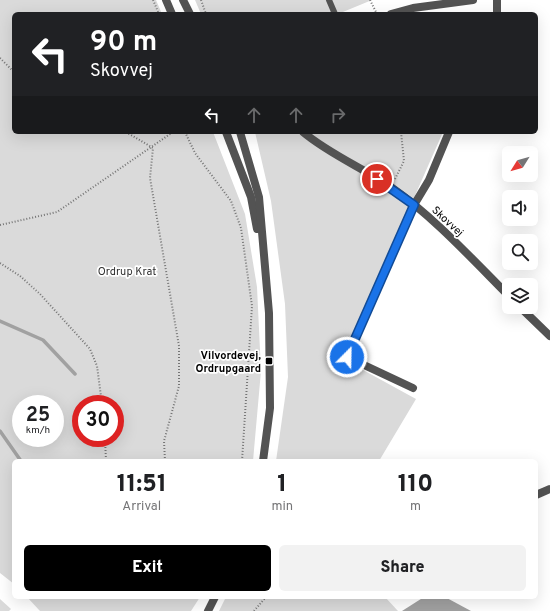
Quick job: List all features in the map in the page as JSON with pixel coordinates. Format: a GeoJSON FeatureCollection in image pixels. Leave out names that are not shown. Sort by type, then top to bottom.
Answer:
{"type":"FeatureCollection","features":[{"type":"Feature","properties":{"kind":"street"},"geometry":{"type":"LineString","coordinates":[[166,0],[171,12]]}},
{"type":"Feature","properties":{"kind":"street"},"geometry":{"type":"LineString","coordinates":[[183,0],[189,12]]}},
{"type":"Feature","properties":{"kind":"street"},"geometry":{"type":"LineString","coordinates":[[399,12],[448,1],[473,0]]}},
{"type":"Feature","properties":{"kind":"street"},"geometry":{"type":"LineString","coordinates":[[497,0],[497,12]]}},
{"type":"Feature","properties":{"kind":"street"},"geometry":{"type":"LineString","coordinates":[[227,134],[251,197],[264,259]]}},
{"type":"Feature","properties":{"kind":"street"},"geometry":{"type":"LineString","coordinates":[[241,134],[259,197],[269,313],[270,408],[263,459]]}},
{"type":"Feature","properties":{"kind":"street","name":"Skovvej"},"geometry":{"type":"LineString","coordinates":[[306,134],[390,187],[414,205],[434,222],[502,289]]}},
{"type":"Feature","properties":{"kind":"street"},"geometry":{"type":"LineString","coordinates":[[413,388],[347,357],[414,205],[429,180],[448,134]]}},
{"type":"Feature","properties":{"kind":"street"},"geometry":{"type":"LineString","coordinates":[[527,314],[550,336]]}},
{"type":"Feature","properties":{"kind":"street"},"geometry":{"type":"LineString","coordinates":[[538,494],[550,489]]}},
{"type":"Feature","properties":{"kind":"street"},"geometry":{"type":"LineString","coordinates":[[208,611],[214,599]]}},
{"type":"Feature","properties":{"kind":"lane"},"geometry":{"type":"LineString","coordinates":[[329,0],[334,12]]}},
{"type":"Feature","properties":{"kind":"path"},"geometry":{"type":"LineString","coordinates":[[153,0],[158,12]]}},
{"type":"Feature","properties":{"kind":"path"},"geometry":{"type":"LineString","coordinates":[[201,0],[205,12]]}},
{"type":"Feature","properties":{"kind":"path"},"geometry":{"type":"LineString","coordinates":[[370,0],[377,12]]}},
{"type":"Feature","properties":{"kind":"path"},"geometry":{"type":"LineString","coordinates":[[0,58],[12,70]]}},
{"type":"Feature","properties":{"kind":"path"},"geometry":{"type":"LineString","coordinates":[[129,134],[153,148]]}},
{"type":"Feature","properties":{"kind":"path"},"geometry":{"type":"LineString","coordinates":[[0,225],[57,212],[153,148],[170,134]]}},
{"type":"Feature","properties":{"kind":"path"},"geometry":{"type":"LineString","coordinates":[[186,134],[195,153],[231,201],[242,228],[252,306],[242,459]]}},
{"type":"Feature","properties":{"kind":"path"},"geometry":{"type":"LineString","coordinates":[[390,187],[404,161],[404,145],[401,134]]}},
{"type":"Feature","properties":{"kind":"path"},"geometry":{"type":"LineString","coordinates":[[153,148],[150,178],[179,346],[179,386],[164,441],[165,459]]}},
{"type":"Feature","properties":{"kind":"path"},"geometry":{"type":"LineString","coordinates":[[0,263],[20,276],[40,294],[90,348],[97,366],[101,395]]}},
{"type":"Feature","properties":{"kind":"path"},"geometry":{"type":"LineString","coordinates":[[106,447],[106,459]]}},
{"type":"Feature","properties":{"kind":"path"},"geometry":{"type":"LineString","coordinates":[[254,611],[264,599]]}},
{"type":"Feature","properties":{"kind":"green space","name":"Ordrup Krat"},"geometry":{"type":"Polygon","coordinates":[[[0,0],[156,0],[161,12],[12,12],[12,134],[214,134],[245,214],[257,287],[261,371],[253,459],[12,459],[12,582],[0,573],[0,0]]]}},
{"type":"Feature","properties":{"kind":"green space"},"geometry":{"type":"Polygon","coordinates":[[[195,0],[372,0],[343,12],[200,12],[195,0]]]}},
{"type":"Feature","properties":{"kind":"green space"},"geometry":{"type":"Polygon","coordinates":[[[255,134],[442,134],[343,359],[416,399],[380,459],[276,459],[288,377],[285,304],[271,201],[255,134]]]}},
{"type":"Feature","properties":{"kind":"green space"},"geometry":{"type":"Polygon","coordinates":[[[0,599],[11,609],[9,611],[0,611],[0,599]]]}},
{"type":"Feature","properties":{"kind":"green space"},"geometry":{"type":"Polygon","coordinates":[[[29,599],[199,599],[191,611],[40,611],[29,599]]]}},
{"type":"Feature","properties":{"kind":"green space"},"geometry":{"type":"Polygon","coordinates":[[[225,599],[387,599],[398,611],[219,611],[225,599]]]}},
{"type":"Feature","properties":{"kind":"shaded area"},"geometry":{"type":"Polygon","coordinates":[[[421,599],[449,599],[471,611],[402,611],[421,599]]]}},
{"type":"Feature","properties":{"kind":"waterway"},"geometry":{"type":"LineString","coordinates":[[0,321],[43,340],[75,374]]}},
{"type":"Feature","properties":{"kind":"waterway"},"geometry":{"type":"LineString","coordinates":[[0,431],[20,459]]}},
{"type":"Feature","properties":{"kind":"place","name":"Vilvordevej, Ordrupgaard"},"geometry":{"type":"Point","coordinates":[269,361]}},
{"type":"Feature","properties":{"kind":"route"},"geometry":{"type":"LineString","coordinates":[[347,357],[414,205],[377,179]]}}]}
